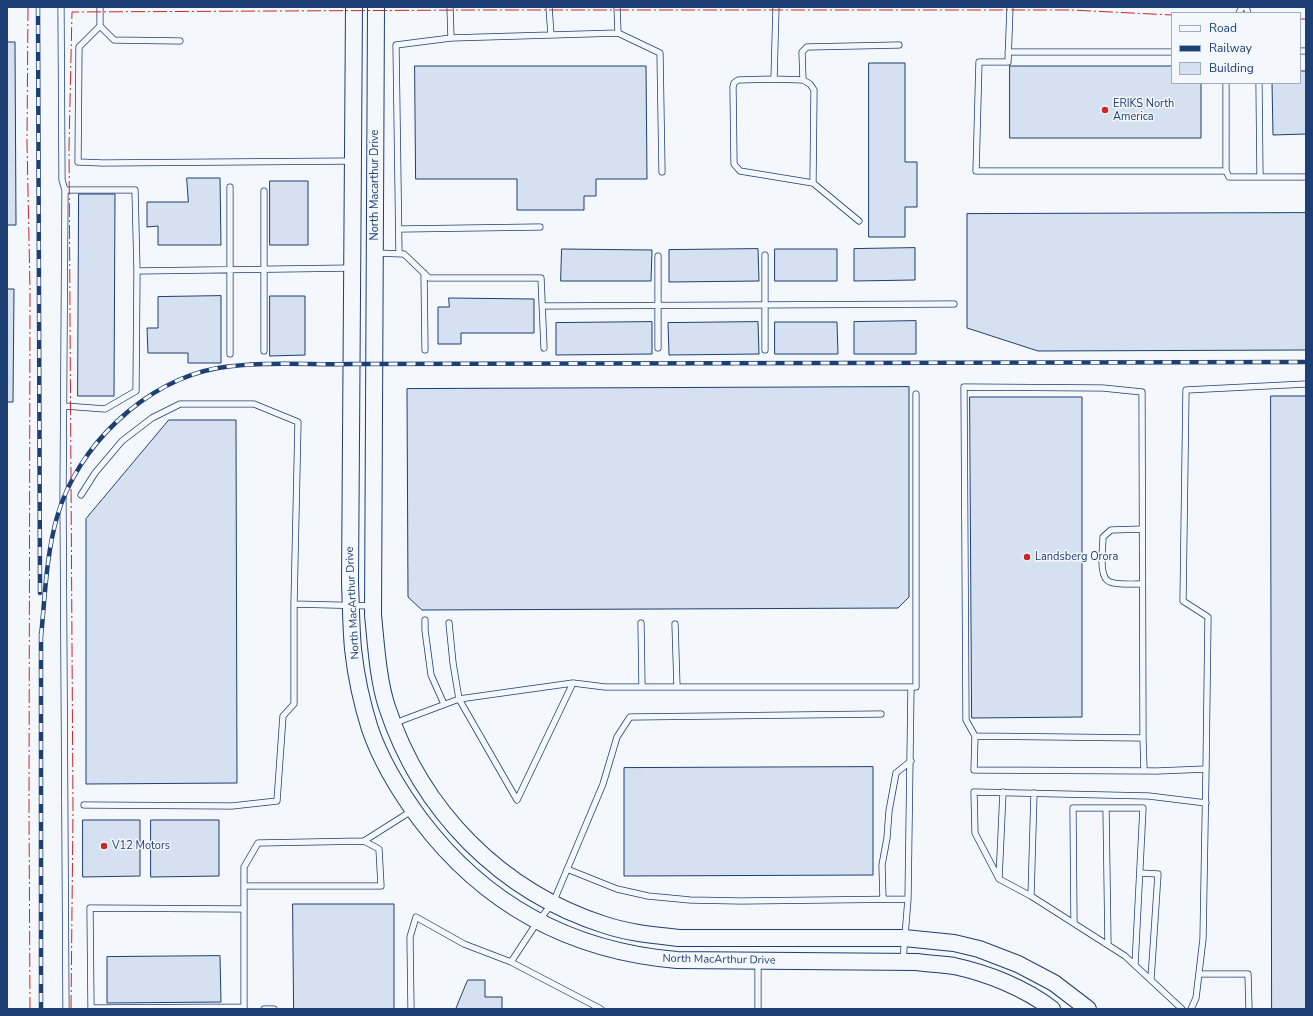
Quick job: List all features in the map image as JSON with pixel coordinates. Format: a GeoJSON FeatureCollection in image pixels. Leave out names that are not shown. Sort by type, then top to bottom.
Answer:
{"type":"FeatureCollection","features":[{"type":"Feature","properties":{"kind":"main road","name":"North Macarthur Drive"},"geometry":{"type":"LineString","coordinates":[[352,264],[354,7]]}},
{"type":"Feature","properties":{"kind":"main road","name":"North Macarthur Drive"},"geometry":{"type":"LineString","coordinates":[[374,364],[376,7]]}},
{"type":"Feature","properties":{"kind":"main road","name":"North MacArthur Drive"},"geometry":{"type":"LineString","coordinates":[[352,264],[350,583],[353,650],[362,701],[371,731],[388,770],[413,810],[434,838],[466,872],[501,899],[538,921],[569,936],[614,951],[652,958],[676,960],[903,962],[953,966],[991,977],[1022,991],[1052,1009]]}},
{"type":"Feature","properties":{"kind":"main road","name":"North MacArthur Drive"},"geometry":{"type":"LineString","coordinates":[[374,364],[373,606],[377,659],[386,706],[402,747],[419,779],[440,809],[465,838],[493,865],[520,885],[568,911],[605,925],[644,934],[679,938],[904,938],[954,943],[979,949],[1018,964],[1054,983],[1088,1009]]}},
{"type":"Feature","properties":{"kind":"lane"},"geometry":{"type":"LineString","coordinates":[[61,7],[62,180],[65,190],[65,406],[63,507],[66,1009]]}},
{"type":"Feature","properties":{"kind":"lane"},"geometry":{"type":"LineString","coordinates":[[100,7],[100,26],[79,48],[78,162],[353,161]]}},
{"type":"Feature","properties":{"kind":"lane"},"geometry":{"type":"LineString","coordinates":[[450,7],[451,38]]}},
{"type":"Feature","properties":{"kind":"lane"},"geometry":{"type":"LineString","coordinates":[[548,7],[551,35]]}},
{"type":"Feature","properties":{"kind":"lane"},"geometry":{"type":"LineString","coordinates":[[617,7],[618,32]]}},
{"type":"Feature","properties":{"kind":"lane"},"geometry":{"type":"LineString","coordinates":[[774,79],[776,7]]}},
{"type":"Feature","properties":{"kind":"lane"},"geometry":{"type":"LineString","coordinates":[[1010,7],[1008,62],[979,62],[976,172],[1226,171]]}},
{"type":"Feature","properties":{"kind":"lane"},"geometry":{"type":"LineString","coordinates":[[100,26],[114,40],[180,41]]}},
{"type":"Feature","properties":{"kind":"lane"},"geometry":{"type":"LineString","coordinates":[[399,254],[400,229],[396,45],[451,38],[618,32],[660,53],[662,172]]}},
{"type":"Feature","properties":{"kind":"lane"},"geometry":{"type":"LineString","coordinates":[[803,80],[802,52],[807,47],[899,45]]}},
{"type":"Feature","properties":{"kind":"lane"},"geometry":{"type":"LineString","coordinates":[[1008,52],[1171,52]]}},
{"type":"Feature","properties":{"kind":"lane"},"geometry":{"type":"LineString","coordinates":[[813,182],[814,90],[810,84],[803,80],[774,79],[738,80],[734,82],[734,164],[740,171],[813,182],[859,221]]}},
{"type":"Feature","properties":{"kind":"lane"},"geometry":{"type":"LineString","coordinates":[[1226,84],[1226,171],[1229,177],[1306,177]]}},
{"type":"Feature","properties":{"kind":"lane"},"geometry":{"type":"LineString","coordinates":[[1259,84],[1260,177]]}},
{"type":"Feature","properties":{"kind":"lane"},"geometry":{"type":"LineString","coordinates":[[230,187],[230,354]]}},
{"type":"Feature","properties":{"kind":"lane"},"geometry":{"type":"LineString","coordinates":[[65,190],[135,190],[138,271],[136,391],[105,409],[65,406]]}},
{"type":"Feature","properties":{"kind":"lane"},"geometry":{"type":"LineString","coordinates":[[264,190],[264,351]]}},
{"type":"Feature","properties":{"kind":"lane"},"geometry":{"type":"LineString","coordinates":[[400,229],[540,227]]}},
{"type":"Feature","properties":{"kind":"lane"},"geometry":{"type":"LineString","coordinates":[[375,253],[404,254],[429,278],[541,278],[544,348]]}},
{"type":"Feature","properties":{"kind":"lane"},"geometry":{"type":"LineString","coordinates":[[765,255],[765,350]]}},
{"type":"Feature","properties":{"kind":"lane"},"geometry":{"type":"LineString","coordinates":[[658,256],[658,348]]}},
{"type":"Feature","properties":{"kind":"lane"},"geometry":{"type":"LineString","coordinates":[[138,271],[263,269],[352,264]]}},
{"type":"Feature","properties":{"kind":"lane"},"geometry":{"type":"LineString","coordinates":[[424,273],[425,350]]}},
{"type":"Feature","properties":{"kind":"lane"},"geometry":{"type":"LineString","coordinates":[[542,306],[954,304]]}},
{"type":"Feature","properties":{"kind":"lane"},"geometry":{"type":"LineString","coordinates":[[1191,1009],[1196,998],[1203,939],[1208,617],[1183,601],[1186,390],[1306,384]]}},
{"type":"Feature","properties":{"kind":"lane"},"geometry":{"type":"LineString","coordinates":[[1144,771],[1142,738],[1142,392],[1103,388],[964,387],[966,720],[975,736],[974,770],[1144,771],[1206,769]]}},
{"type":"Feature","properties":{"kind":"lane"},"geometry":{"type":"LineString","coordinates":[[393,724],[459,699],[573,683],[605,688],[916,688],[916,394]]}},
{"type":"Feature","properties":{"kind":"lane"},"geometry":{"type":"LineString","coordinates":[[80,495],[95,473],[122,440],[152,418],[180,404],[254,404],[298,422],[294,604],[294,704],[283,716],[277,801],[232,806],[84,805]]}},
{"type":"Feature","properties":{"kind":"lane"},"geometry":{"type":"LineString","coordinates":[[1142,529],[1111,530],[1106,533],[1103,538],[1102,572],[1105,580],[1111,583],[1142,584]]}},
{"type":"Feature","properties":{"kind":"lane"},"geometry":{"type":"LineString","coordinates":[[294,604],[373,606]]}},
{"type":"Feature","properties":{"kind":"lane"},"geometry":{"type":"LineString","coordinates":[[425,620],[432,675],[444,704]]}},
{"type":"Feature","properties":{"kind":"lane"},"geometry":{"type":"LineString","coordinates":[[449,623],[453,663],[459,699],[517,800],[573,683]]}},
{"type":"Feature","properties":{"kind":"lane"},"geometry":{"type":"LineString","coordinates":[[641,623],[642,688]]}},
{"type":"Feature","properties":{"kind":"lane"},"geometry":{"type":"LineString","coordinates":[[675,624],[677,688]]}},
{"type":"Feature","properties":{"kind":"lane"},"geometry":{"type":"LineString","coordinates":[[903,962],[908,899],[911,688]]}},
{"type":"Feature","properties":{"kind":"lane"},"geometry":{"type":"LineString","coordinates":[[511,962],[538,921],[553,903],[603,784],[617,737],[630,717],[881,714]]}},
{"type":"Feature","properties":{"kind":"lane"},"geometry":{"type":"LineString","coordinates":[[975,736],[1142,738]]}},
{"type":"Feature","properties":{"kind":"lane"},"geometry":{"type":"LineString","coordinates":[[883,899],[882,865],[887,838],[889,811],[896,773],[911,761]]}},
{"type":"Feature","properties":{"kind":"lane"},"geometry":{"type":"LineString","coordinates":[[1182,1009],[1135,965],[1108,945],[1031,896],[999,879],[975,833],[974,792],[1149,796],[1206,803]]}},
{"type":"Feature","properties":{"kind":"lane"},"geometry":{"type":"LineString","coordinates":[[999,879],[1003,792]]}},
{"type":"Feature","properties":{"kind":"lane"},"geometry":{"type":"LineString","coordinates":[[1031,896],[1034,793]]}},
{"type":"Feature","properties":{"kind":"lane"},"geometry":{"type":"LineString","coordinates":[[1074,923],[1073,808],[1143,808],[1135,965]]}},
{"type":"Feature","properties":{"kind":"lane"},"geometry":{"type":"LineString","coordinates":[[1106,808],[1108,945]]}},
{"type":"Feature","properties":{"kind":"lane"},"geometry":{"type":"LineString","coordinates":[[364,841],[413,810]]}},
{"type":"Feature","properties":{"kind":"lane"},"geometry":{"type":"LineString","coordinates":[[244,886],[381,886],[379,849],[364,841],[258,843],[244,867],[244,886],[244,909],[244,1008],[91,1008],[90,908],[244,909]]}},
{"type":"Feature","properties":{"kind":"lane"},"geometry":{"type":"LineString","coordinates":[[567,869],[617,889],[648,896],[690,900],[741,901],[908,899]]}},
{"type":"Feature","properties":{"kind":"lane"},"geometry":{"type":"LineString","coordinates":[[1140,873],[1158,874],[1151,979]]}},
{"type":"Feature","properties":{"kind":"lane"},"geometry":{"type":"LineString","coordinates":[[411,1009],[410,937],[416,917],[464,944],[511,962],[601,1009]]}},
{"type":"Feature","properties":{"kind":"lane"},"geometry":{"type":"LineString","coordinates":[[758,961],[758,1009]]}},
{"type":"Feature","properties":{"kind":"lane"},"geometry":{"type":"LineString","coordinates":[[1199,974],[1248,974],[1249,1009]]}},
{"type":"Feature","properties":{"kind":"lane"},"geometry":{"type":"LineString","coordinates":[[264,1009],[274,1009]]}},
{"type":"Feature","properties":{"kind":"building"},"geometry":{"type":"Polygon","coordinates":[[[7,42],[15,42],[16,225],[7,225],[7,42]]]}},
{"type":"Feature","properties":{"kind":"building"},"geometry":{"type":"Polygon","coordinates":[[[869,63],[905,63],[905,162],[917,162],[917,207],[905,207],[905,237],[869,237],[869,63]]]}},
{"type":"Feature","properties":{"kind":"building"},"geometry":{"type":"Polygon","coordinates":[[[415,66],[646,66],[647,179],[596,179],[596,196],[584,196],[584,210],[517,210],[517,179],[416,179],[415,66]]]}},
{"type":"Feature","properties":{"kind":"building","name":"ERIKS North America"},"geometry":{"type":"Polygon","coordinates":[[[1010,66],[1171,66],[1171,84],[1201,84],[1201,138],[1010,138],[1010,66]]]}},
{"type":"Feature","properties":{"kind":"building"},"geometry":{"type":"Polygon","coordinates":[[[1301,71],[1306,71],[1306,134],[1273,135],[1272,84],[1301,84],[1301,71]]]}},
{"type":"Feature","properties":{"kind":"building"},"geometry":{"type":"Polygon","coordinates":[[[187,178],[220,178],[221,245],[158,245],[158,226],[147,227],[147,202],[188,202],[187,178]]]}},
{"type":"Feature","properties":{"kind":"building"},"geometry":{"type":"Polygon","coordinates":[[[270,181],[308,181],[308,245],[270,245],[270,181]]]}},
{"type":"Feature","properties":{"kind":"building"},"geometry":{"type":"Polygon","coordinates":[[[79,194],[115,194],[114,396],[78,396],[79,194]]]}},
{"type":"Feature","properties":{"kind":"building"},"geometry":{"type":"Polygon","coordinates":[[[1306,213],[1306,350],[1038,351],[967,328],[967,214],[1306,213]]]}},
{"type":"Feature","properties":{"kind":"building"},"geometry":{"type":"Polygon","coordinates":[[[915,248],[915,280],[854,281],[854,249],[915,248]]]}},
{"type":"Feature","properties":{"kind":"building"},"geometry":{"type":"Polygon","coordinates":[[[562,249],[652,250],[651,281],[561,281],[562,249]]]}},
{"type":"Feature","properties":{"kind":"building"},"geometry":{"type":"Polygon","coordinates":[[[758,249],[759,281],[669,282],[669,250],[758,249]]]}},
{"type":"Feature","properties":{"kind":"building"},"geometry":{"type":"Polygon","coordinates":[[[775,249],[837,249],[837,281],[775,281],[775,249]]]}},
{"type":"Feature","properties":{"kind":"building"},"geometry":{"type":"Polygon","coordinates":[[[7,289],[14,289],[13,402],[7,402],[7,289]]]}},
{"type":"Feature","properties":{"kind":"building"},"geometry":{"type":"Polygon","coordinates":[[[221,296],[221,363],[188,363],[188,353],[148,353],[147,328],[158,328],[158,297],[221,296]]]}},
{"type":"Feature","properties":{"kind":"building"},"geometry":{"type":"Polygon","coordinates":[[[270,296],[305,296],[305,355],[270,356],[270,296]]]}},
{"type":"Feature","properties":{"kind":"building"},"geometry":{"type":"Polygon","coordinates":[[[449,298],[534,299],[534,333],[461,333],[461,344],[438,344],[438,307],[449,307],[449,298]]]}},
{"type":"Feature","properties":{"kind":"building"},"geometry":{"type":"Polygon","coordinates":[[[916,321],[916,354],[854,354],[854,322],[916,321]]]}},
{"type":"Feature","properties":{"kind":"building"},"geometry":{"type":"Polygon","coordinates":[[[652,322],[652,354],[556,355],[556,323],[652,322]]]}},
{"type":"Feature","properties":{"kind":"building"},"geometry":{"type":"Polygon","coordinates":[[[758,322],[759,354],[669,355],[668,323],[758,322]]]}},
{"type":"Feature","properties":{"kind":"building"},"geometry":{"type":"Polygon","coordinates":[[[775,322],[837,322],[838,354],[775,354],[775,322]]]}},
{"type":"Feature","properties":{"kind":"building"},"geometry":{"type":"Polygon","coordinates":[[[909,387],[909,597],[898,608],[422,610],[408,597],[407,389],[909,387]]]}},
{"type":"Feature","properties":{"kind":"building"},"geometry":{"type":"Polygon","coordinates":[[[1271,396],[1306,396],[1306,1009],[1272,1009],[1271,396]]]}},
{"type":"Feature","properties":{"kind":"building","name":"Landsberg Orora"},"geometry":{"type":"Polygon","coordinates":[[[970,397],[1082,397],[1082,717],[972,718],[970,397]]]}},
{"type":"Feature","properties":{"kind":"building"},"geometry":{"type":"Polygon","coordinates":[[[169,420],[236,420],[237,783],[86,784],[86,519],[169,420]]]}},
{"type":"Feature","properties":{"kind":"building"},"geometry":{"type":"Polygon","coordinates":[[[873,767],[873,875],[624,876],[624,768],[873,767]]]}},
{"type":"Feature","properties":{"kind":"building"},"geometry":{"type":"Polygon","coordinates":[[[83,820],[140,820],[140,876],[83,877],[83,820]]]}},
{"type":"Feature","properties":{"kind":"building"},"geometry":{"type":"Polygon","coordinates":[[[151,820],[219,820],[219,876],[151,877],[151,820]]]}},
{"type":"Feature","properties":{"kind":"building"},"geometry":{"type":"Polygon","coordinates":[[[293,904],[394,904],[394,1009],[294,1009],[293,904]]]}},
{"type":"Feature","properties":{"kind":"building"},"geometry":{"type":"Polygon","coordinates":[[[220,956],[221,1002],[107,1003],[107,957],[220,956]]]}},
{"type":"Feature","properties":{"kind":"building"},"geometry":{"type":"Polygon","coordinates":[[[468,980],[485,980],[485,997],[502,997],[502,1009],[456,1009],[468,980]]]}},
{"type":"Feature","properties":{"kind":"railway"},"geometry":{"type":"LineString","coordinates":[[38,7],[40,593]]}},
{"type":"Feature","properties":{"kind":"railway"},"geometry":{"type":"LineString","coordinates":[[41,637],[46,577],[53,532],[67,491],[80,466],[97,442],[140,402],[165,387],[191,375],[218,368],[285,364],[1306,362]]}},
{"type":"Feature","properties":{"kind":"railway"},"geometry":{"type":"LineString","coordinates":[[41,633],[41,1009]]}},
{"type":"Feature","properties":{"kind":"power"},"geometry":{"type":"LineString","coordinates":[[28,7],[27,142],[30,289],[30,1009]]}},
{"type":"Feature","properties":{"kind":"power"},"geometry":{"type":"LineString","coordinates":[[71,1009],[73,811],[69,147],[72,12],[1071,10],[1171,15]]}},
{"type":"Feature","properties":{"kind":"power"},"geometry":{"type":"LineString","coordinates":[[1301,19],[1306,19]]}},
{"type":"Feature","properties":{"kind":"place","name":"ERIKS North America"},"geometry":{"type":"Point","coordinates":[1105,110]}},
{"type":"Feature","properties":{"kind":"place","name":"Landsberg Orora"},"geometry":{"type":"Point","coordinates":[1027,557]}},
{"type":"Feature","properties":{"kind":"place","name":"V12 Motors"},"geometry":{"type":"Point","coordinates":[104,846]}}]}
